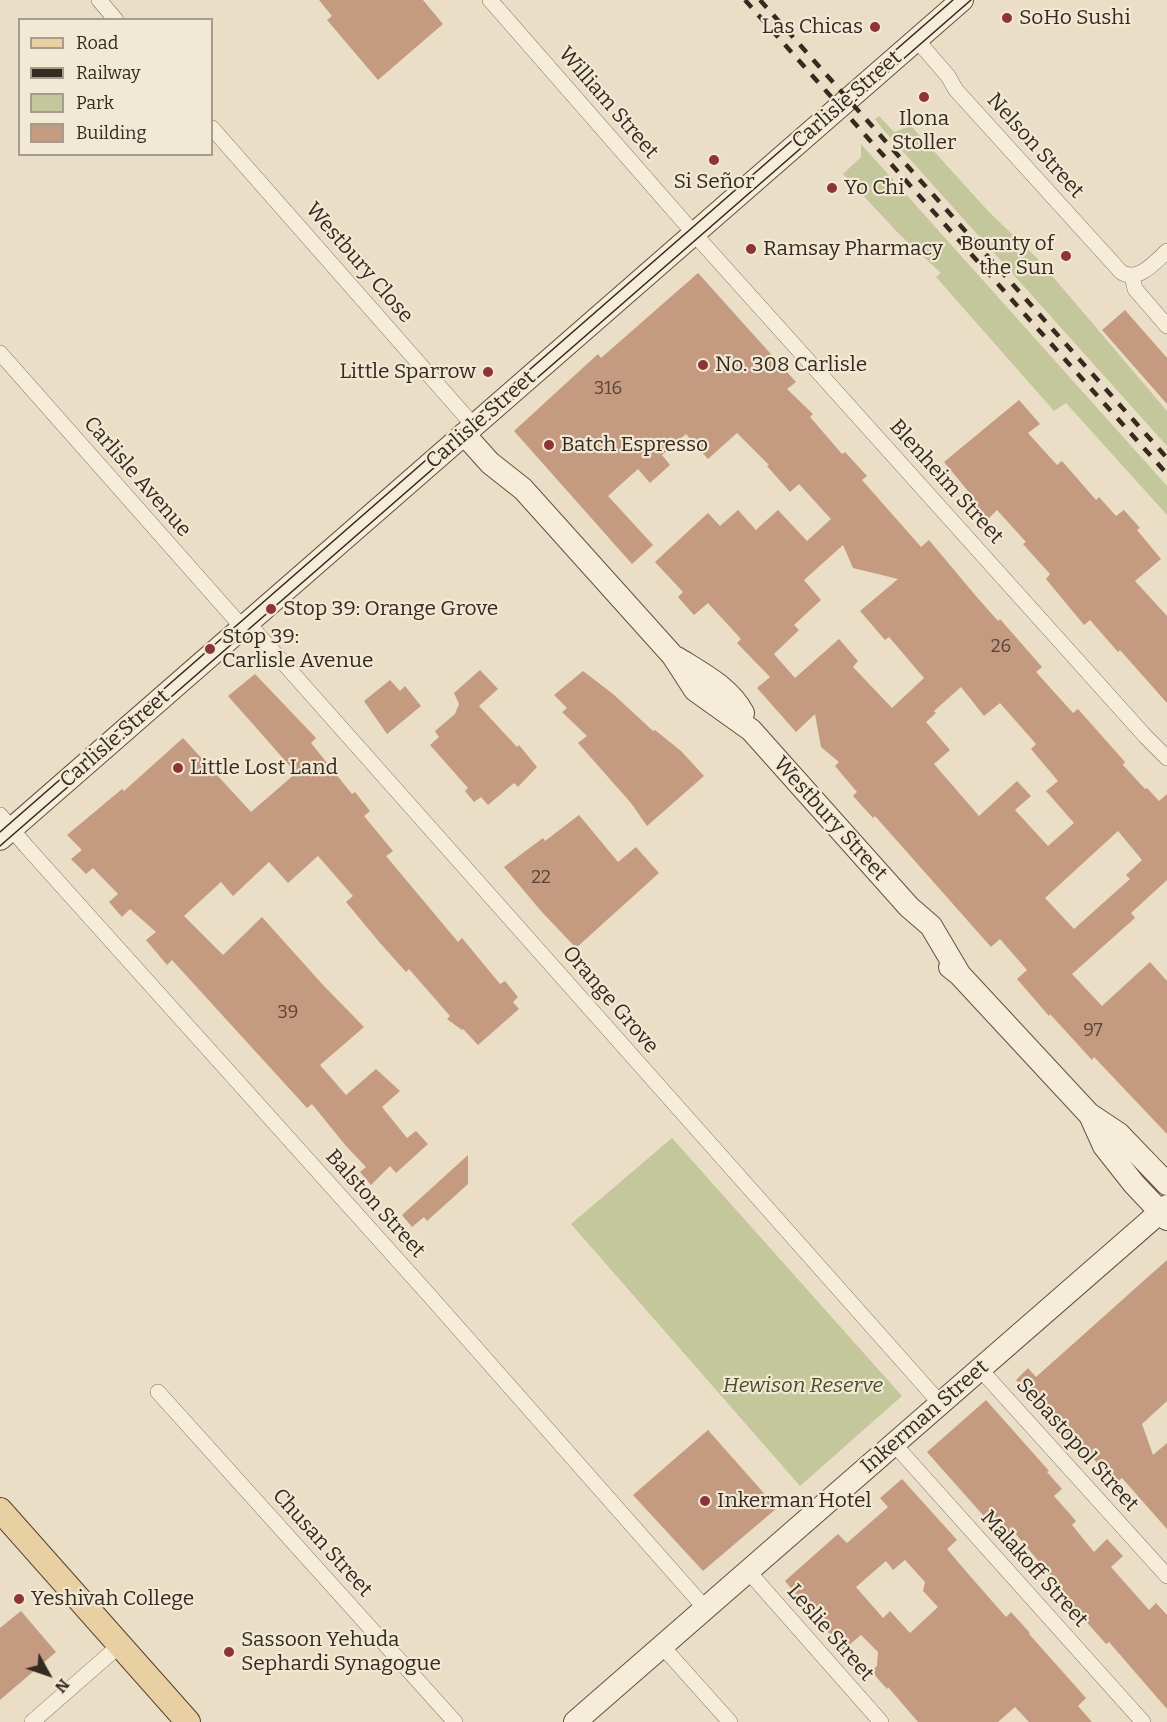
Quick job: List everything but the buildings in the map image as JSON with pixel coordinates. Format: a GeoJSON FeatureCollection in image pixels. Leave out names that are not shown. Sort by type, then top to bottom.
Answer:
{"type":"FeatureCollection","features":[{"type":"Feature","properties":{"kind":"main road"},"geometry":{"type":"LineString","coordinates":[[0,1510],[188,1722]]}},
{"type":"Feature","properties":{"kind":"street"},"geometry":{"type":"LineString","coordinates":[[99,0],[114,18]]}},
{"type":"Feature","properties":{"kind":"street","name":"William Street"},"geometry":{"type":"LineString","coordinates":[[490,0],[694,233]]}},
{"type":"Feature","properties":{"kind":"street","name":"Carlisle Street"},"geometry":{"type":"LineString","coordinates":[[4,828],[246,626],[962,0]]}},
{"type":"Feature","properties":{"kind":"street","name":"Nelson Street"},"geometry":{"type":"LineString","coordinates":[[916,39],[948,76],[956,90],[1119,269],[1130,276],[1135,289],[1167,326]]}},
{"type":"Feature","properties":{"kind":"street","name":"Westbury Close"},"geometry":{"type":"LineString","coordinates":[[213,129],[472,427]]}},
{"type":"Feature","properties":{"kind":"street","name":"Blenheim Street"},"geometry":{"type":"LineString","coordinates":[[694,233],[1167,758]]}},
{"type":"Feature","properties":{"kind":"street"},"geometry":{"type":"LineString","coordinates":[[1130,276],[1145,270],[1167,251]]}},
{"type":"Feature","properties":{"kind":"street","name":"Carlisle Avenue"},"geometry":{"type":"LineString","coordinates":[[0,353],[246,626]]}},
{"type":"Feature","properties":{"kind":"street","name":"Westbury Street"},"geometry":{"type":"LineString","coordinates":[[472,427],[490,463],[524,489],[673,656],[695,690],[751,730],[909,908],[931,926],[960,975],[1089,1114],[1119,1134],[1167,1184]]}},
{"type":"Feature","properties":{"kind":"street","name":"Orange Grove"},"geometry":{"type":"LineString","coordinates":[[246,626],[940,1403]]}},
{"type":"Feature","properties":{"kind":"street","name":"Balston Street"},"geometry":{"type":"LineString","coordinates":[[4,828],[429,1295],[705,1608]]}},
{"type":"Feature","properties":{"kind":"street","name":"Westbury Street"},"geometry":{"type":"LineString","coordinates":[[1089,1114],[1104,1146],[1134,1184],[1165,1212]]}},
{"type":"Feature","properties":{"kind":"street","name":"Inkerman Street"},"geometry":{"type":"LineString","coordinates":[[575,1722],[940,1403],[1165,1212]]}},
{"type":"Feature","properties":{"kind":"street","name":"Sebastopol Street"},"geometry":{"type":"LineString","coordinates":[[980,1369],[1167,1576]]}},
{"type":"Feature","properties":{"kind":"street","name":"Chusan Street"},"geometry":{"type":"LineString","coordinates":[[158,1392],[455,1722]]}},
{"type":"Feature","properties":{"kind":"street","name":"Malakoff Street"},"geometry":{"type":"LineString","coordinates":[[894,1444],[1143,1722]]}},
{"type":"Feature","properties":{"kind":"street","name":"Leslie Street"},"geometry":{"type":"LineString","coordinates":[[748,1571],[881,1722]]}},
{"type":"Feature","properties":{"kind":"street"},"geometry":{"type":"LineString","coordinates":[[32,1722],[120,1645]]}},
{"type":"Feature","properties":{"kind":"street"},"geometry":{"type":"LineString","coordinates":[[662,1646],[729,1722]]}},
{"type":"Feature","properties":{"kind":"green space"},"geometry":{"type":"Polygon","coordinates":[[[879,116],[894,132],[911,126],[989,212],[1037,258],[1167,411],[1167,446],[881,127],[875,119],[879,116]]]}},
{"type":"Feature","properties":{"kind":"green space"},"geometry":{"type":"Polygon","coordinates":[[[861,144],[1167,486],[1167,515],[1066,403],[1054,411],[936,277],[941,273],[900,235],[843,174],[861,157],[861,144]]]}},
{"type":"Feature","properties":{"kind":"green space","name":"Hewison Reserve"},"geometry":{"type":"Polygon","coordinates":[[[672,1138],[902,1396],[800,1486],[571,1224],[672,1138]]]}},
{"type":"Feature","properties":{"kind":"tram line"},"geometry":{"type":"LineString","coordinates":[[0,832],[953,0]]}},
{"type":"Feature","properties":{"kind":"tram line"},"geometry":{"type":"LineString","coordinates":[[0,846],[971,0]]}},
{"type":"Feature","properties":{"kind":"railway"},"geometry":{"type":"LineString","coordinates":[[745,0],[1167,474]]}},
{"type":"Feature","properties":{"kind":"railway"},"geometry":{"type":"LineString","coordinates":[[760,0],[1167,458]]}},
{"type":"Feature","properties":{"kind":"place","name":"SoHo Sushi"},"geometry":{"type":"Point","coordinates":[1007,18]}},
{"type":"Feature","properties":{"kind":"place","name":"Las Chicas"},"geometry":{"type":"Point","coordinates":[875,27]}},
{"type":"Feature","properties":{"kind":"place","name":"Ilona Stoller"},"geometry":{"type":"Point","coordinates":[924,97]}},
{"type":"Feature","properties":{"kind":"place","name":"Si Señor"},"geometry":{"type":"Point","coordinates":[714,160]}},
{"type":"Feature","properties":{"kind":"place","name":"Yo Chi"},"geometry":{"type":"Point","coordinates":[832,188]}},
{"type":"Feature","properties":{"kind":"place","name":"Ramsay Pharmacy"},"geometry":{"type":"Point","coordinates":[751,249]}},
{"type":"Feature","properties":{"kind":"place","name":"Bounty of the Sun"},"geometry":{"type":"Point","coordinates":[1066,256]}},
{"type":"Feature","properties":{"kind":"place","name":"No. 308 Carlisle"},"geometry":{"type":"Point","coordinates":[703,365]}},
{"type":"Feature","properties":{"kind":"place","name":"Little Sparrow"},"geometry":{"type":"Point","coordinates":[488,372]}},
{"type":"Feature","properties":{"kind":"place","name":"Batch Espresso"},"geometry":{"type":"Point","coordinates":[549,445]}},
{"type":"Feature","properties":{"kind":"place","name":"Stop 39: Orange Grove"},"geometry":{"type":"Point","coordinates":[271,609]}},
{"type":"Feature","properties":{"kind":"place","name":"Stop 39: Carlisle Avenue"},"geometry":{"type":"Point","coordinates":[210,649]}},
{"type":"Feature","properties":{"kind":"place","name":"Little Lost Land"},"geometry":{"type":"Point","coordinates":[178,768]}},
{"type":"Feature","properties":{"kind":"place","name":"Inkerman Hotel"},"geometry":{"type":"Point","coordinates":[705,1501]}},
{"type":"Feature","properties":{"kind":"place","name":"Yeshivah College"},"geometry":{"type":"Point","coordinates":[19,1599]}},
{"type":"Feature","properties":{"kind":"place","name":"Sassoon Yehuda Sephardi Synagogue"},"geometry":{"type":"Point","coordinates":[229,1652]}}]}
